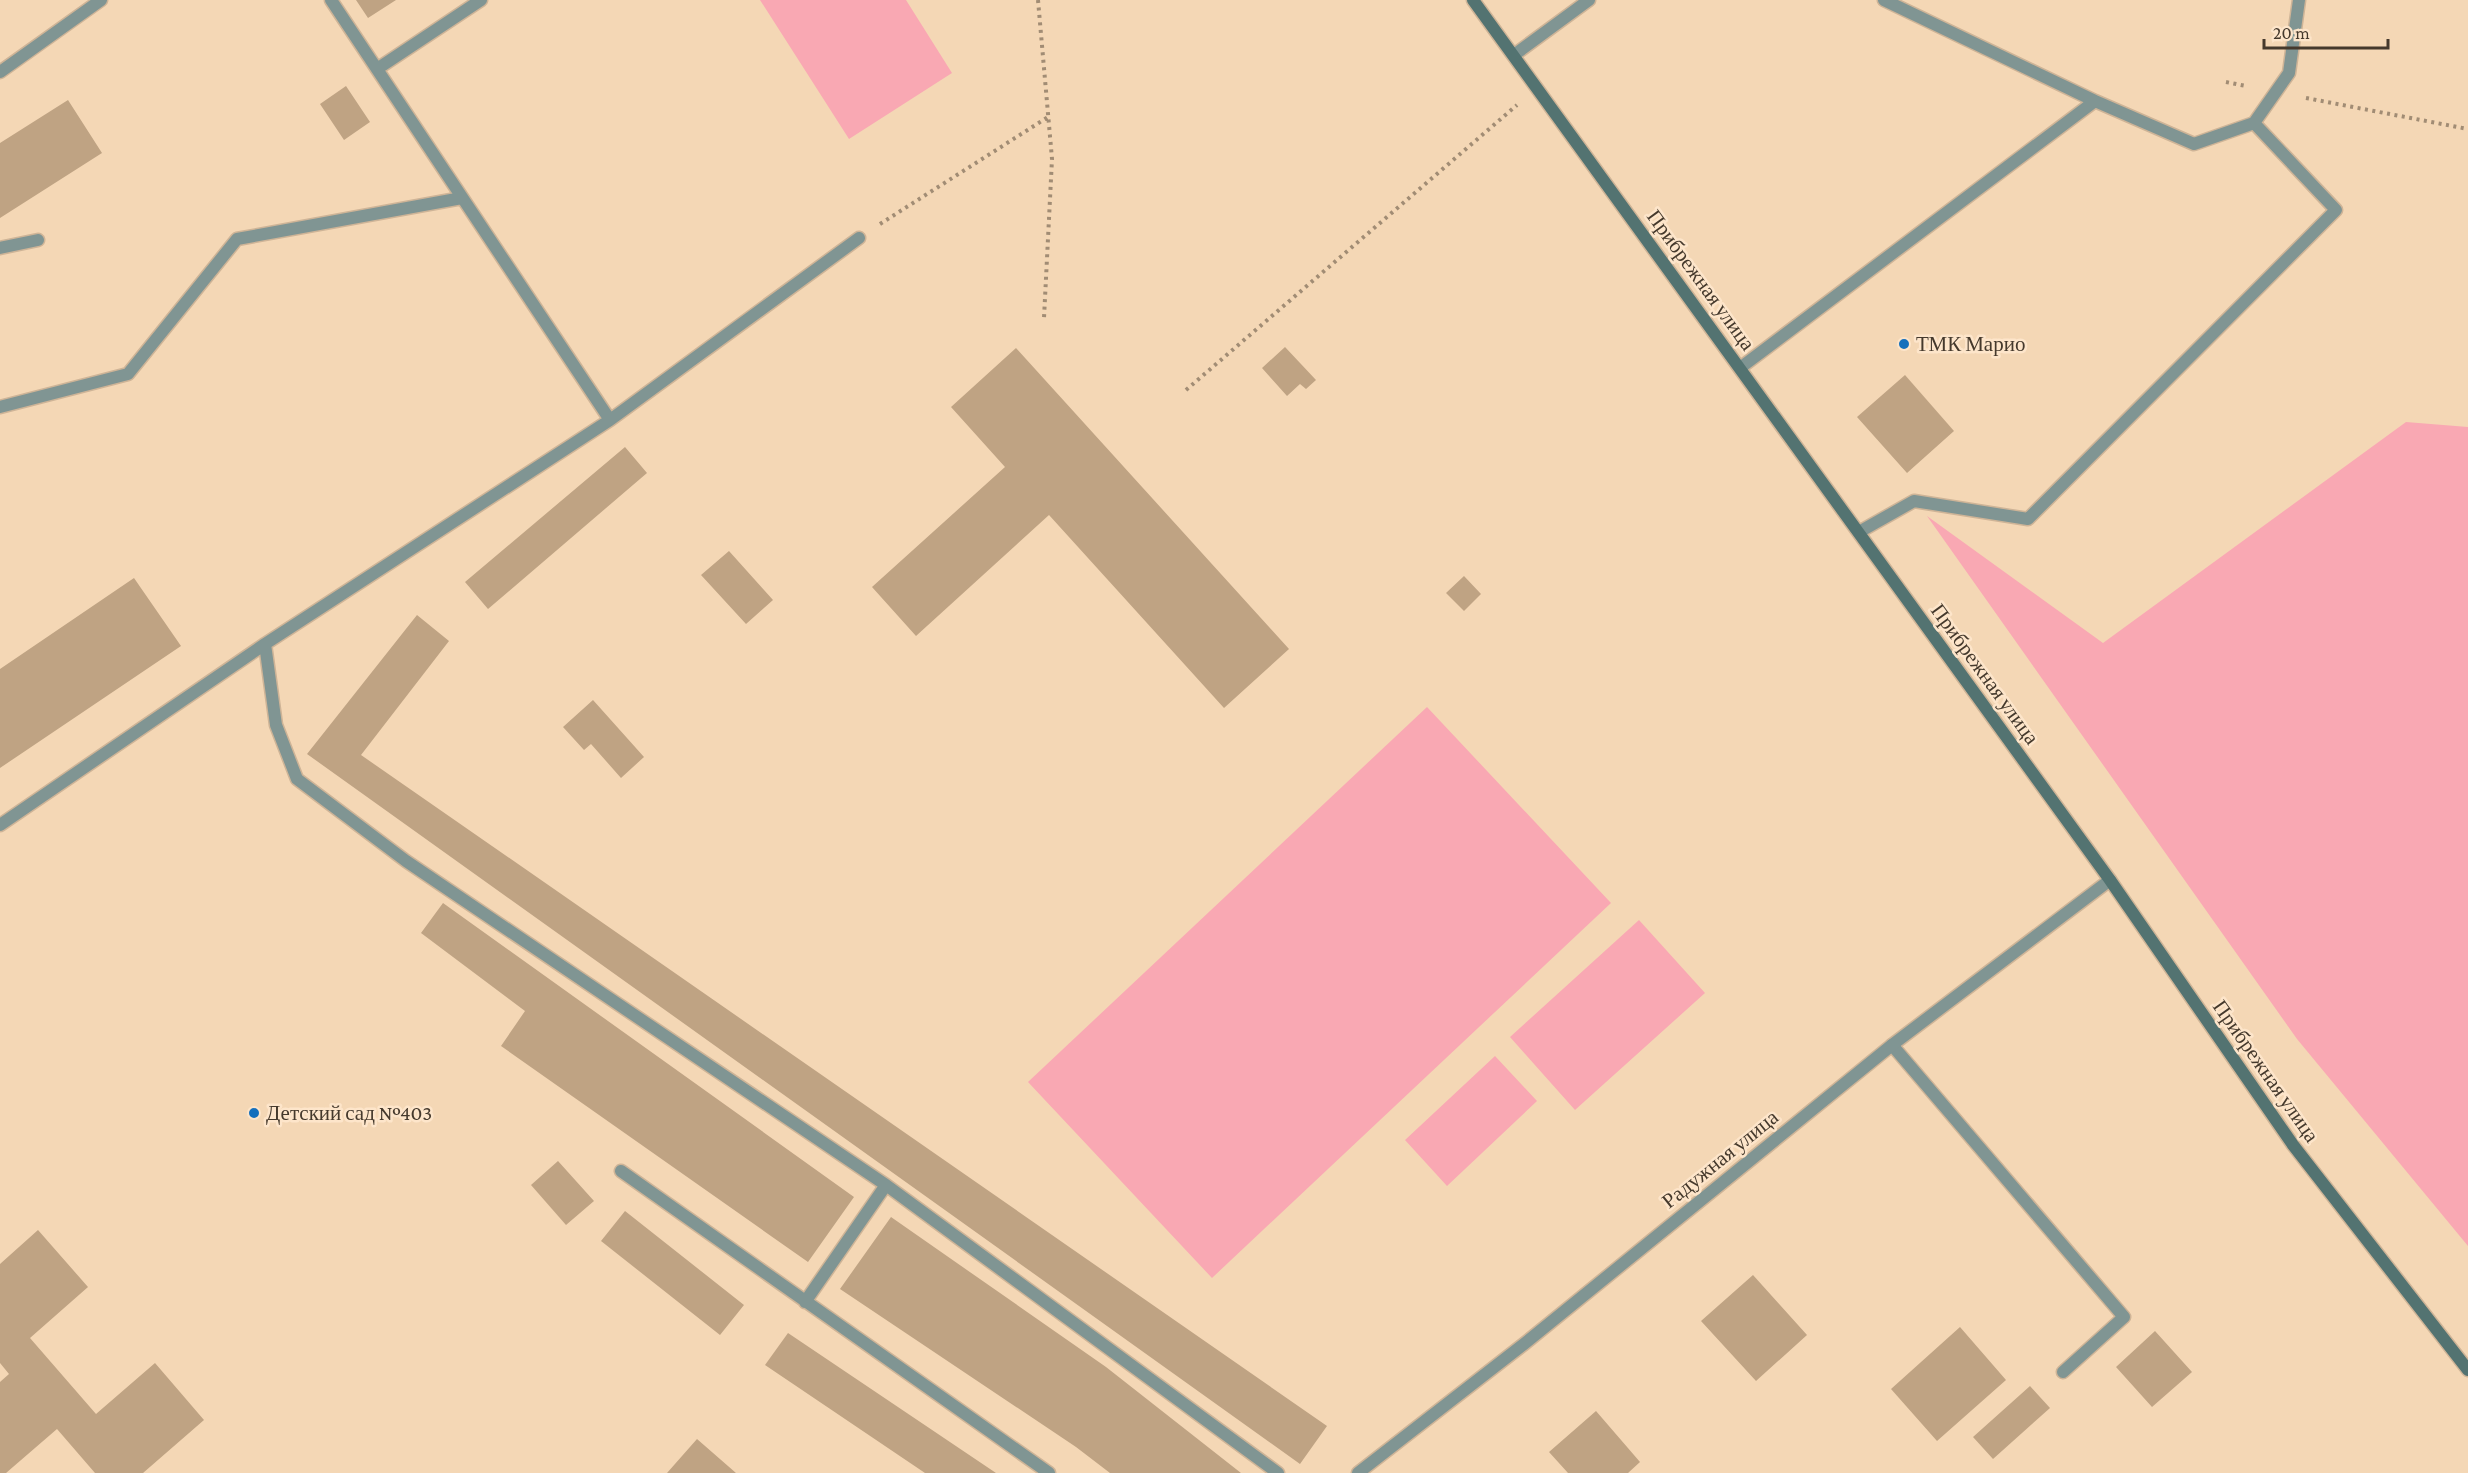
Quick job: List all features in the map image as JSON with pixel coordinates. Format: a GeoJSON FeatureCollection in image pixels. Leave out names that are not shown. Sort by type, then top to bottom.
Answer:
{"type":"FeatureCollection","features":[{"type":"Feature","properties":{"kind":"street"},"geometry":{"type":"LineString","coordinates":[[0,72],[100,0]]}},
{"type":"Feature","properties":{"kind":"street"},"geometry":{"type":"LineString","coordinates":[[331,0],[610,420]]}},
{"type":"Feature","properties":{"kind":"street"},"geometry":{"type":"LineString","coordinates":[[377,69],[482,0]]}},
{"type":"Feature","properties":{"kind":"street","name":"Прибрежная улица"},"geometry":{"type":"LineString","coordinates":[[1473,0],[2110,880],[2293,1145],[2468,1370]]}},
{"type":"Feature","properties":{"kind":"street"},"geometry":{"type":"LineString","coordinates":[[1514,56],[1588,0]]}},
{"type":"Feature","properties":{"kind":"street"},"geometry":{"type":"LineString","coordinates":[[1884,0],[2095,101],[2194,144],[2254,123],[2289,73],[2299,0]]}},
{"type":"Feature","properties":{"kind":"street"},"geometry":{"type":"LineString","coordinates":[[1740,368],[2095,101]]}},
{"type":"Feature","properties":{"kind":"street"},"geometry":{"type":"LineString","coordinates":[[1859,532],[1914,501],[2028,519],[2336,210],[2254,123]]}},
{"type":"Feature","properties":{"kind":"street"},"geometry":{"type":"LineString","coordinates":[[0,407],[128,374],[237,239],[462,198]]}},
{"type":"Feature","properties":{"kind":"street"},"geometry":{"type":"LineString","coordinates":[[0,825],[265,644],[610,420],[859,238]]}},
{"type":"Feature","properties":{"kind":"street"},"geometry":{"type":"LineString","coordinates":[[0,248],[38,240]]}},
{"type":"Feature","properties":{"kind":"street"},"geometry":{"type":"LineString","coordinates":[[265,644],[276,725],[297,779],[406,861],[886,1185],[1278,1473]]}},
{"type":"Feature","properties":{"kind":"street","name":"Радужная улица"},"geometry":{"type":"LineString","coordinates":[[1358,1473],[1524,1344],[1892,1045],[2110,880]]}},
{"type":"Feature","properties":{"kind":"street"},"geometry":{"type":"LineString","coordinates":[[1892,1045],[2124,1317],[2063,1372]]}},
{"type":"Feature","properties":{"kind":"street"},"geometry":{"type":"LineString","coordinates":[[621,1171],[1049,1473]]}},
{"type":"Feature","properties":{"kind":"street"},"geometry":{"type":"LineString","coordinates":[[805,1302],[886,1185]]}},
{"type":"Feature","properties":{"kind":"path"},"geometry":{"type":"LineString","coordinates":[[1038,0],[1052,159],[1044,318]]}},
{"type":"Feature","properties":{"kind":"path"},"geometry":{"type":"LineString","coordinates":[[2226,82],[2468,129]]}},
{"type":"Feature","properties":{"kind":"path"},"geometry":{"type":"LineString","coordinates":[[1186,390],[1538,88]]}},
{"type":"Feature","properties":{"kind":"path"},"geometry":{"type":"LineString","coordinates":[[859,238],[1048,117]]}},
{"type":"Feature","properties":{"kind":"shaded area"},"geometry":{"type":"Polygon","coordinates":[[[760,0],[906,0],[952,73],[849,139],[760,0]]]}},
{"type":"Feature","properties":{"kind":"shaded area"},"geometry":{"type":"Polygon","coordinates":[[[2406,422],[2468,427],[2468,1246],[2297,1039],[1927,516],[2103,643],[2406,422]]]}},
{"type":"Feature","properties":{"kind":"shaded area"},"geometry":{"type":"Polygon","coordinates":[[[1427,707],[1611,903],[1212,1278],[1028,1082],[1427,707]]]}},
{"type":"Feature","properties":{"kind":"shaded area"},"geometry":{"type":"Polygon","coordinates":[[[1639,920],[1705,993],[1575,1110],[1510,1037],[1639,920]]]}},
{"type":"Feature","properties":{"kind":"shaded area"},"geometry":{"type":"Polygon","coordinates":[[[1495,1056],[1537,1101],[1447,1186],[1405,1140],[1495,1056]]]}},
{"type":"Feature","properties":{"kind":"building"},"geometry":{"type":"Polygon","coordinates":[[[356,0],[396,0],[368,18],[356,0]]]}},
{"type":"Feature","properties":{"kind":"building"},"geometry":{"type":"Polygon","coordinates":[[[346,86],[370,122],[344,140],[320,104],[346,86]]]}},
{"type":"Feature","properties":{"kind":"building"},"geometry":{"type":"Polygon","coordinates":[[[68,100],[102,153],[0,218],[0,143],[68,100]]]}},
{"type":"Feature","properties":{"kind":"building"},"geometry":{"type":"Polygon","coordinates":[[[1285,347],[1316,380],[1306,389],[1300,384],[1287,396],[1262,368],[1285,347]]]}},
{"type":"Feature","properties":{"kind":"building"},"geometry":{"type":"Polygon","coordinates":[[[1016,348],[1289,649],[1224,708],[1049,515],[916,636],[872,587],[1005,467],[951,407],[1016,348]]]}},
{"type":"Feature","properties":{"kind":"building"},"geometry":{"type":"Polygon","coordinates":[[[1905,375],[1954,431],[1907,473],[1857,417],[1905,375]]]}},
{"type":"Feature","properties":{"kind":"building"},"geometry":{"type":"Polygon","coordinates":[[[625,447],[647,473],[488,609],[465,582],[625,447]]]}},
{"type":"Feature","properties":{"kind":"building"},"geometry":{"type":"Polygon","coordinates":[[[729,551],[773,600],[746,624],[701,575],[729,551]]]}},
{"type":"Feature","properties":{"kind":"building"},"geometry":{"type":"Polygon","coordinates":[[[1464,576],[1481,594],[1464,611],[1446,593],[1464,576]]]}},
{"type":"Feature","properties":{"kind":"building"},"geometry":{"type":"Polygon","coordinates":[[[134,578],[181,646],[0,768],[0,669],[134,578]]]}},
{"type":"Feature","properties":{"kind":"building"},"geometry":{"type":"Polygon","coordinates":[[[417,615],[449,641],[361,755],[1327,1426],[1300,1464],[307,754],[417,615]]]}},
{"type":"Feature","properties":{"kind":"building"},"geometry":{"type":"Polygon","coordinates":[[[593,700],[644,757],[621,778],[591,744],[584,750],[563,727],[593,700]]]}},
{"type":"Feature","properties":{"kind":"building"},"geometry":{"type":"Polygon","coordinates":[[[443,903],[854,1197],[808,1262],[501,1046],[525,1011],[421,933],[443,903]]]}},
{"type":"Feature","properties":{"kind":"building"},"geometry":{"type":"Polygon","coordinates":[[[558,1161],[594,1201],[566,1225],[531,1185],[558,1161]]]}},
{"type":"Feature","properties":{"kind":"building"},"geometry":{"type":"Polygon","coordinates":[[[625,1211],[744,1305],[720,1335],[601,1241],[625,1211]]]}},
{"type":"Feature","properties":{"kind":"building"},"geometry":{"type":"Polygon","coordinates":[[[891,1217],[1106,1367],[1241,1473],[1110,1473],[1076,1447],[840,1289],[891,1217]]]}},
{"type":"Feature","properties":{"kind":"building"},"geometry":{"type":"Polygon","coordinates":[[[38,1230],[88,1287],[30,1338],[96,1414],[155,1363],[204,1420],[143,1473],[95,1473],[57,1429],[6,1473],[0,1473],[0,1382],[9,1374],[0,1363],[0,1264],[38,1230]]]}},
{"type":"Feature","properties":{"kind":"building"},"geometry":{"type":"Polygon","coordinates":[[[1753,1275],[1807,1335],[1756,1381],[1701,1321],[1753,1275]]]}},
{"type":"Feature","properties":{"kind":"building"},"geometry":{"type":"Polygon","coordinates":[[[1960,1327],[2006,1380],[1937,1441],[1891,1389],[1960,1327]]]}},
{"type":"Feature","properties":{"kind":"building"},"geometry":{"type":"Polygon","coordinates":[[[2155,1331],[2192,1372],[2152,1407],[2116,1367],[2155,1331]]]}},
{"type":"Feature","properties":{"kind":"building"},"geometry":{"type":"Polygon","coordinates":[[[788,1333],[996,1473],[925,1473],[765,1365],[788,1333]]]}},
{"type":"Feature","properties":{"kind":"building"},"geometry":{"type":"Polygon","coordinates":[[[2030,1386],[2050,1408],[1993,1459],[1973,1437],[2030,1386]]]}},
{"type":"Feature","properties":{"kind":"building"},"geometry":{"type":"Polygon","coordinates":[[[1596,1411],[1640,1462],[1628,1473],[1568,1473],[1549,1452],[1596,1411]]]}},
{"type":"Feature","properties":{"kind":"building"},"geometry":{"type":"Polygon","coordinates":[[[697,1439],[736,1473],[667,1473],[697,1439]]]}},
{"type":"Feature","properties":{"kind":"place","name":"ТМК Марио"},"geometry":{"type":"Point","coordinates":[1904,344]}},
{"type":"Feature","properties":{"kind":"place","name":"Детский сад №403"},"geometry":{"type":"Point","coordinates":[254,1113]}}]}
